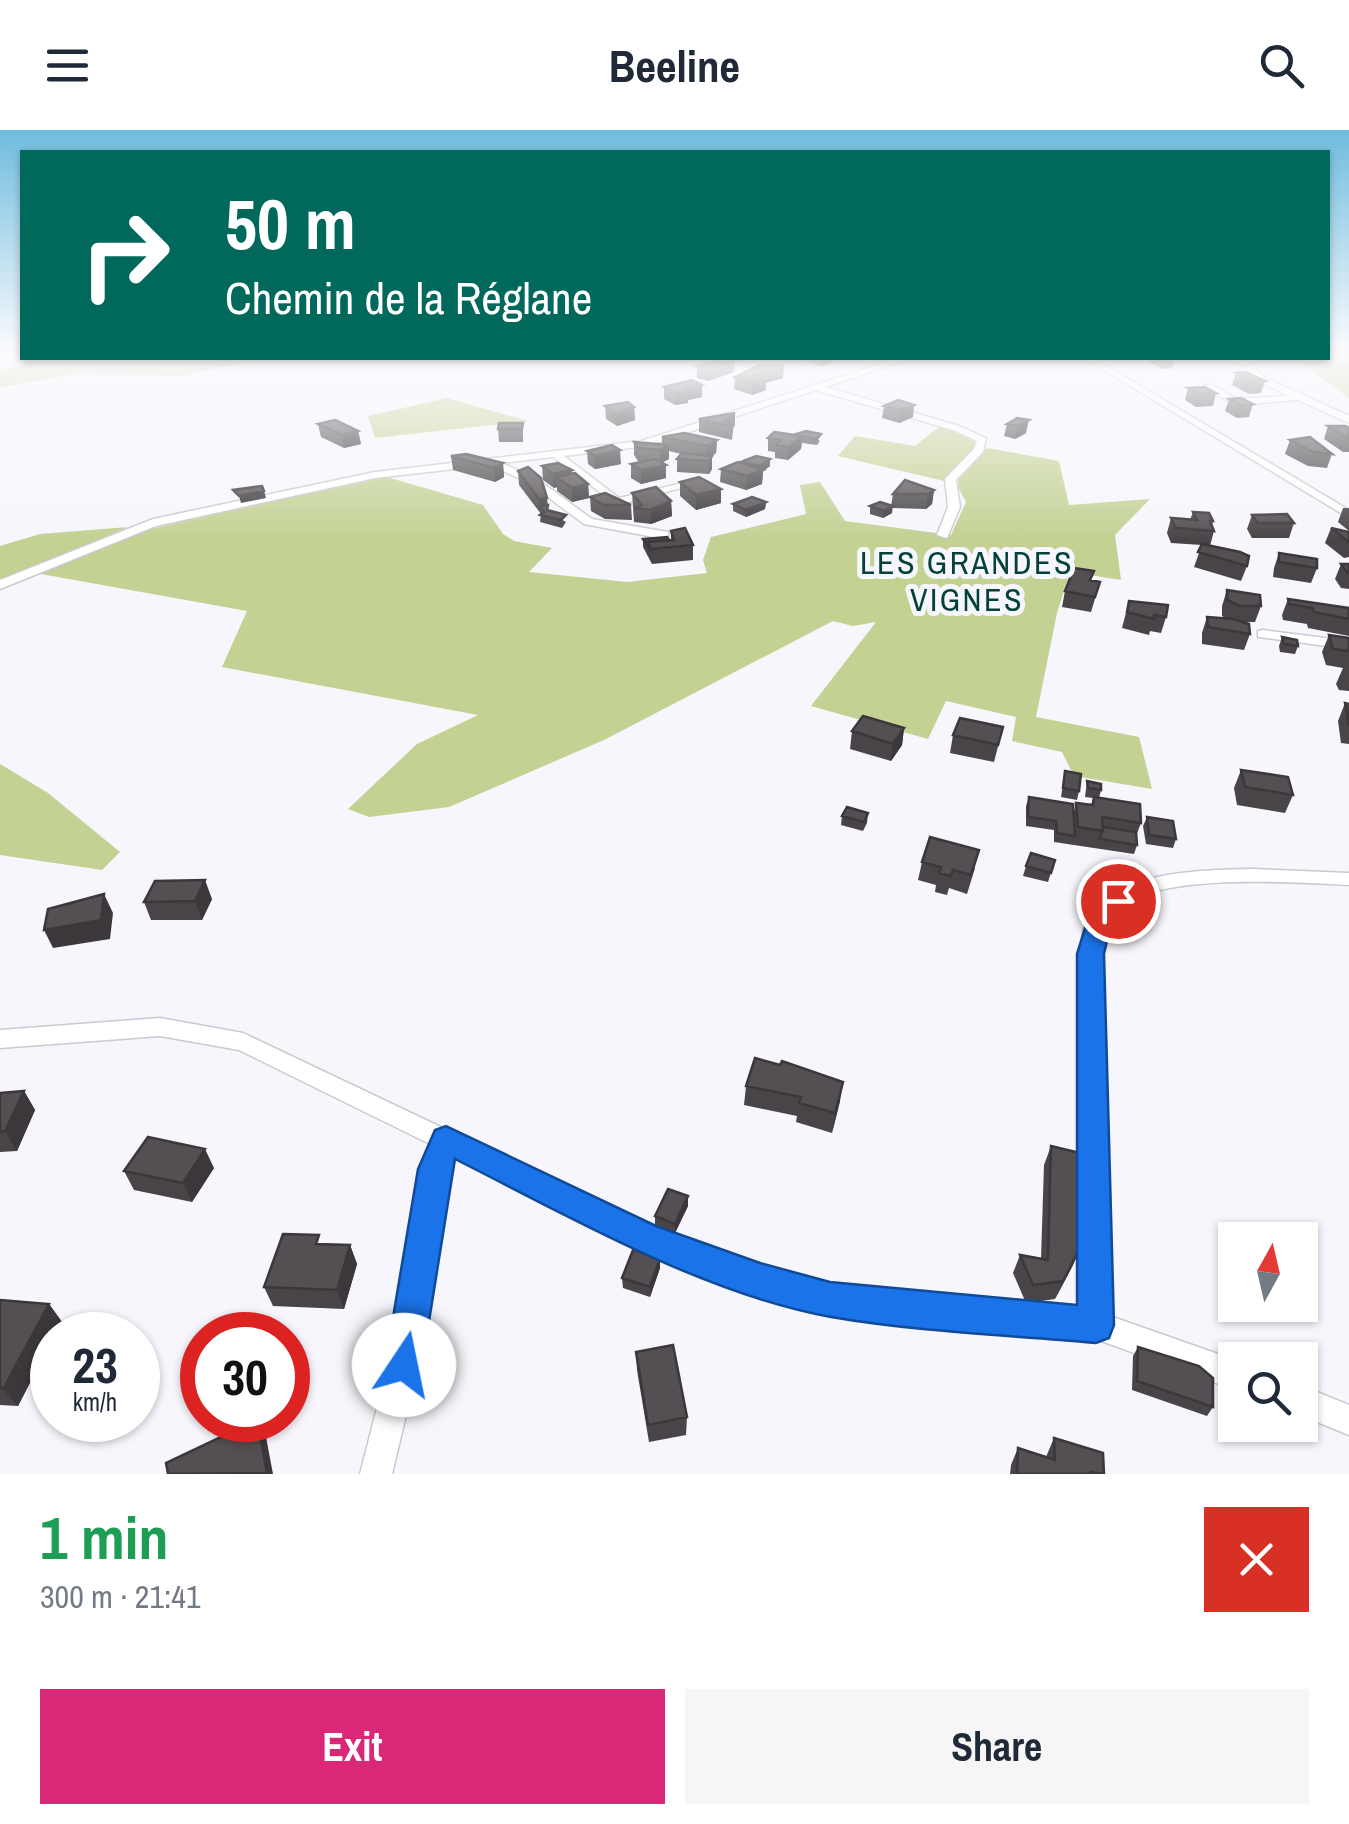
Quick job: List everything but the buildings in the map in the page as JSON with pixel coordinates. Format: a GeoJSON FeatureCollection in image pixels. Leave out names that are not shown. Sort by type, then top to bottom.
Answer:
{"type":"FeatureCollection","features":[{"type":"Feature","properties":{"kind":"street"},"geometry":{"type":"LineString","coordinates":[[0,585],[153,523],[361,477],[495,464],[668,438],[738,415]]}},
{"type":"Feature","properties":{"kind":"street"},"geometry":{"type":"LineString","coordinates":[[910,415],[982,440],[979,450],[950,479],[954,508],[943,536]]}},
{"type":"Feature","properties":{"kind":"street"},"geometry":{"type":"LineString","coordinates":[[1182,415],[1349,515]]}},
{"type":"Feature","properties":{"kind":"street"},"geometry":{"type":"LineString","coordinates":[[557,456],[616,502],[695,484]]}},
{"type":"Feature","properties":{"kind":"street"},"geometry":{"type":"LineString","coordinates":[[495,464],[533,481],[588,522],[664,535]]}},
{"type":"Feature","properties":{"kind":"street"},"geometry":{"type":"LineString","coordinates":[[1263,634],[1349,645]]}},
{"type":"Feature","properties":{"kind":"street"},"geometry":{"type":"LineString","coordinates":[[1096,1325],[1090,954],[1100,915],[1118,901],[1176,880],[1349,879]]}},
{"type":"Feature","properties":{"kind":"street"},"geometry":{"type":"LineString","coordinates":[[0,1039],[122,1028],[204,1031],[272,1053],[646,1238],[760,1280],[866,1304],[1096,1325],[1218,1368]]}},
{"type":"Feature","properties":{"kind":"street"},"geometry":{"type":"LineString","coordinates":[[376,1474],[406,1350],[434,1169],[446,1140]]}},
{"type":"Feature","properties":{"kind":"street"},"geometry":{"type":"LineString","coordinates":[[1318,1407],[1349,1420]]}},
{"type":"Feature","properties":{"kind":"green space"},"geometry":{"type":"Polygon","coordinates":[[[506,415],[528,421],[375,438],[368,416],[506,415]]]}},
{"type":"Feature","properties":{"kind":"green space"},"geometry":{"type":"Polygon","coordinates":[[[940,426],[979,442],[944,481],[838,456],[855,436],[915,446],[940,426]]]}},
{"type":"Feature","properties":{"kind":"green space"},"geometry":{"type":"Polygon","coordinates":[[[987,448],[1059,461],[1069,505],[1150,499],[1115,535],[1121,580],[1070,572],[1057,613],[1036,717],[1139,737],[1152,789],[1074,776],[1062,752],[1012,741],[1016,717],[946,701],[928,739],[811,706],[876,622],[853,626],[833,621],[604,740],[449,807],[369,817],[348,809],[417,744],[478,715],[222,667],[247,611],[41,574],[139,532],[380,475],[483,505],[503,534],[514,541],[552,548],[529,572],[627,582],[707,573],[703,560],[711,537],[806,514],[800,485],[820,482],[845,521],[951,535],[966,502],[958,487],[959,473],[987,448]]]}},
{"type":"Feature","properties":{"kind":"green space"},"geometry":{"type":"Polygon","coordinates":[[[128,527],[0,581],[0,546],[40,534],[128,527]]]}},
{"type":"Feature","properties":{"kind":"green space"},"geometry":{"type":"Polygon","coordinates":[[[0,764],[48,793],[120,852],[102,870],[0,855],[0,764]]]}},
{"type":"Feature","properties":{"kind":"district","name":"LES GRANDES VIGNES"},"geometry":{"type":"Point","coordinates":[967,580]}},
{"type":"Feature","properties":{"kind":"route"},"geometry":{"type":"LineString","coordinates":[[404,1365],[434,1169],[446,1140],[646,1238],[760,1280],[830,1299],[1096,1325],[1090,954],[1092,932],[1100,915],[1118,901]]}}]}
